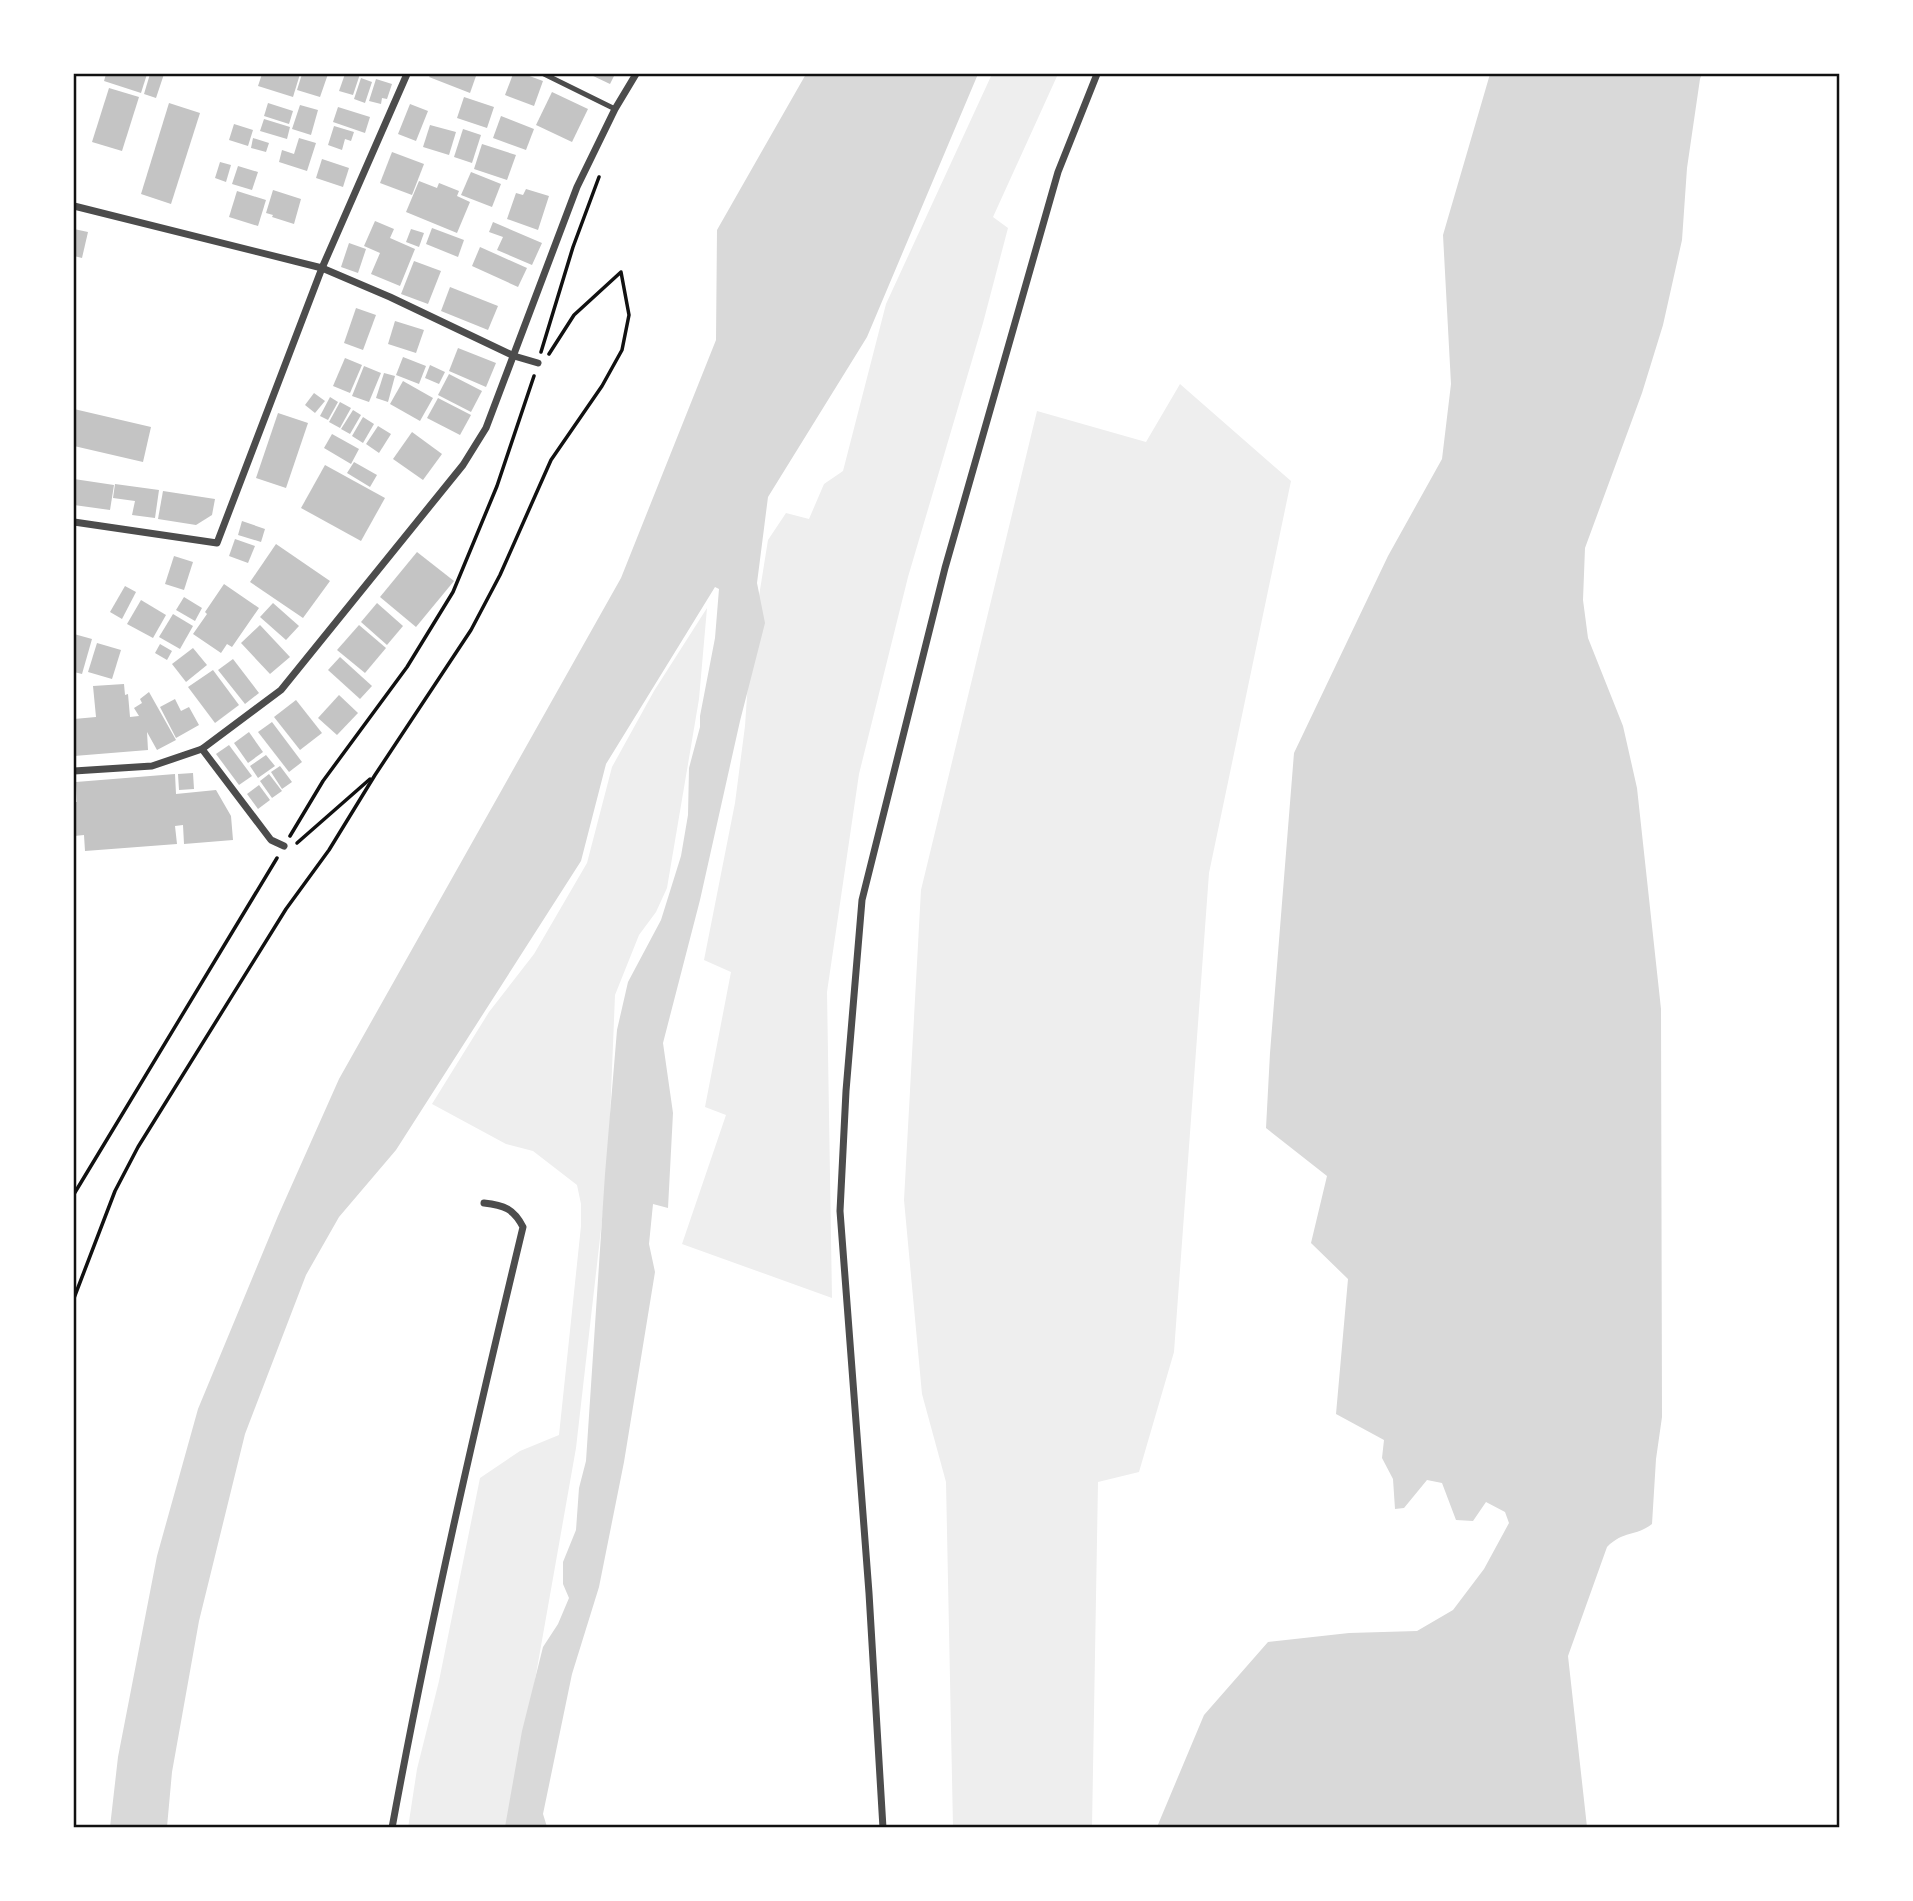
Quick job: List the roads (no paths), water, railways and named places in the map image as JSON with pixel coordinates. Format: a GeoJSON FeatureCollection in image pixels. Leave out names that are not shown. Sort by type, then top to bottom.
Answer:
{"type":"FeatureCollection","features":[{"type":"Feature","properties":{"kind":"street"},"geometry":{"type":"LineString","coordinates":[[74,522],[217,543],[323,268],[405,74]]}},
{"type":"Feature","properties":{"kind":"street"},"geometry":{"type":"LineString","coordinates":[[74,771],[152,765],[202,749],[281,690],[463,465],[486,428],[577,187],[615,109],[636,74]]}},
{"type":"Feature","properties":{"kind":"street"},"geometry":{"type":"LineString","coordinates":[[883,1828],[841,1211],[846,1091],[862,900],[945,568],[1058,172],[1097,74]]}},
{"type":"Feature","properties":{"kind":"street"},"geometry":{"type":"LineString","coordinates":[[74,206],[323,268],[514,356],[538,363]]}},
{"type":"Feature","properties":{"kind":"street"},"geometry":{"type":"LineString","coordinates":[[202,749],[271,839],[284,846]]}},
{"type":"Feature","properties":{"kind":"street"},"geometry":{"type":"LineString","coordinates":[[392,1828],[417,1689],[523,1227],[517,1214],[509,1208],[484,1203]]}},
{"type":"Feature","properties":{"kind":"lane"},"geometry":{"type":"LineString","coordinates":[[544,74],[615,109]]}}]}
